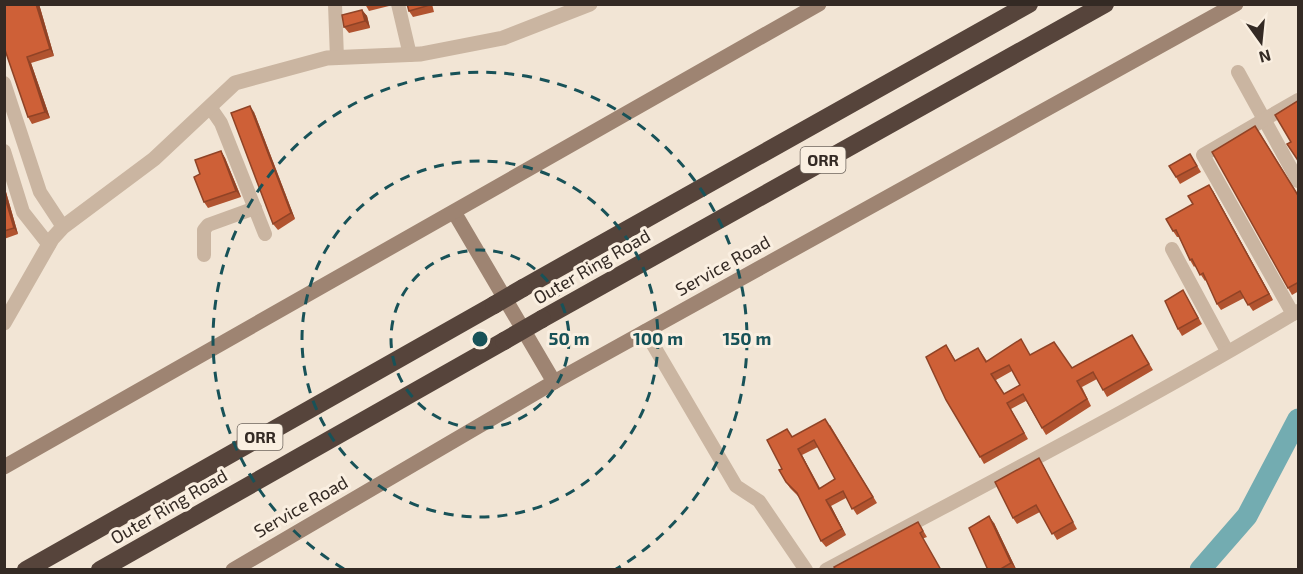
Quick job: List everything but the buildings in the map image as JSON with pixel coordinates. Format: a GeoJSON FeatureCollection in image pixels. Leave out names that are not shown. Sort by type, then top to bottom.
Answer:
{"type":"FeatureCollection","features":[{"type":"Feature","properties":{"kind":"highway","name":"Outer Ring Road"},"geometry":{"type":"LineString","coordinates":[[26,570],[1029,4]]}},
{"type":"Feature","properties":{"kind":"highway","name":"Outer Ring Road"},"geometry":{"type":"LineString","coordinates":[[100,570],[542,319],[1105,4]]}},
{"type":"Feature","properties":{"kind":"main road"},"geometry":{"type":"LineString","coordinates":[[4,467],[819,4]]}},
{"type":"Feature","properties":{"kind":"main road","name":"Service Road"},"geometry":{"type":"LineString","coordinates":[[233,570],[554,382],[1236,4]]}},
{"type":"Feature","properties":{"kind":"main road"},"geometry":{"type":"LineString","coordinates":[[454,212],[554,382]]}},
{"type":"Feature","properties":{"kind":"street"},"geometry":{"type":"LineString","coordinates":[[336,4],[337,58]]}},
{"type":"Feature","properties":{"kind":"street"},"geometry":{"type":"LineString","coordinates":[[398,4],[410,55]]}},
{"type":"Feature","properties":{"kind":"street"},"geometry":{"type":"LineString","coordinates":[[4,323],[49,245],[63,227],[154,159],[235,83],[337,58],[410,55],[503,38],[590,4]]}},
{"type":"Feature","properties":{"kind":"street"},"geometry":{"type":"LineString","coordinates":[[1238,72],[1299,181]]}},
{"type":"Feature","properties":{"kind":"street"},"geometry":{"type":"LineString","coordinates":[[4,83],[40,192],[63,227]]}},
{"type":"Feature","properties":{"kind":"street"},"geometry":{"type":"LineString","coordinates":[[826,570],[1052,448],[1094,429],[1296,312],[1203,155],[1299,100]]}},
{"type":"Feature","properties":{"kind":"street"},"geometry":{"type":"LineString","coordinates":[[210,107],[221,123],[265,234]]}},
{"type":"Feature","properties":{"kind":"street"},"geometry":{"type":"LineString","coordinates":[[4,152],[23,212],[49,245]]}},
{"type":"Feature","properties":{"kind":"street"},"geometry":{"type":"LineString","coordinates":[[204,255],[204,230],[208,225],[255,208]]}},
{"type":"Feature","properties":{"kind":"street"},"geometry":{"type":"LineString","coordinates":[[1172,249],[1227,351]]}},
{"type":"Feature","properties":{"kind":"street"},"geometry":{"type":"LineString","coordinates":[[645,332],[736,486],[759,501],[806,570]]}},
{"type":"Feature","properties":{"kind":"waterway"},"geometry":{"type":"LineString","coordinates":[[1200,570],[1247,516],[1298,419]]}}]}
